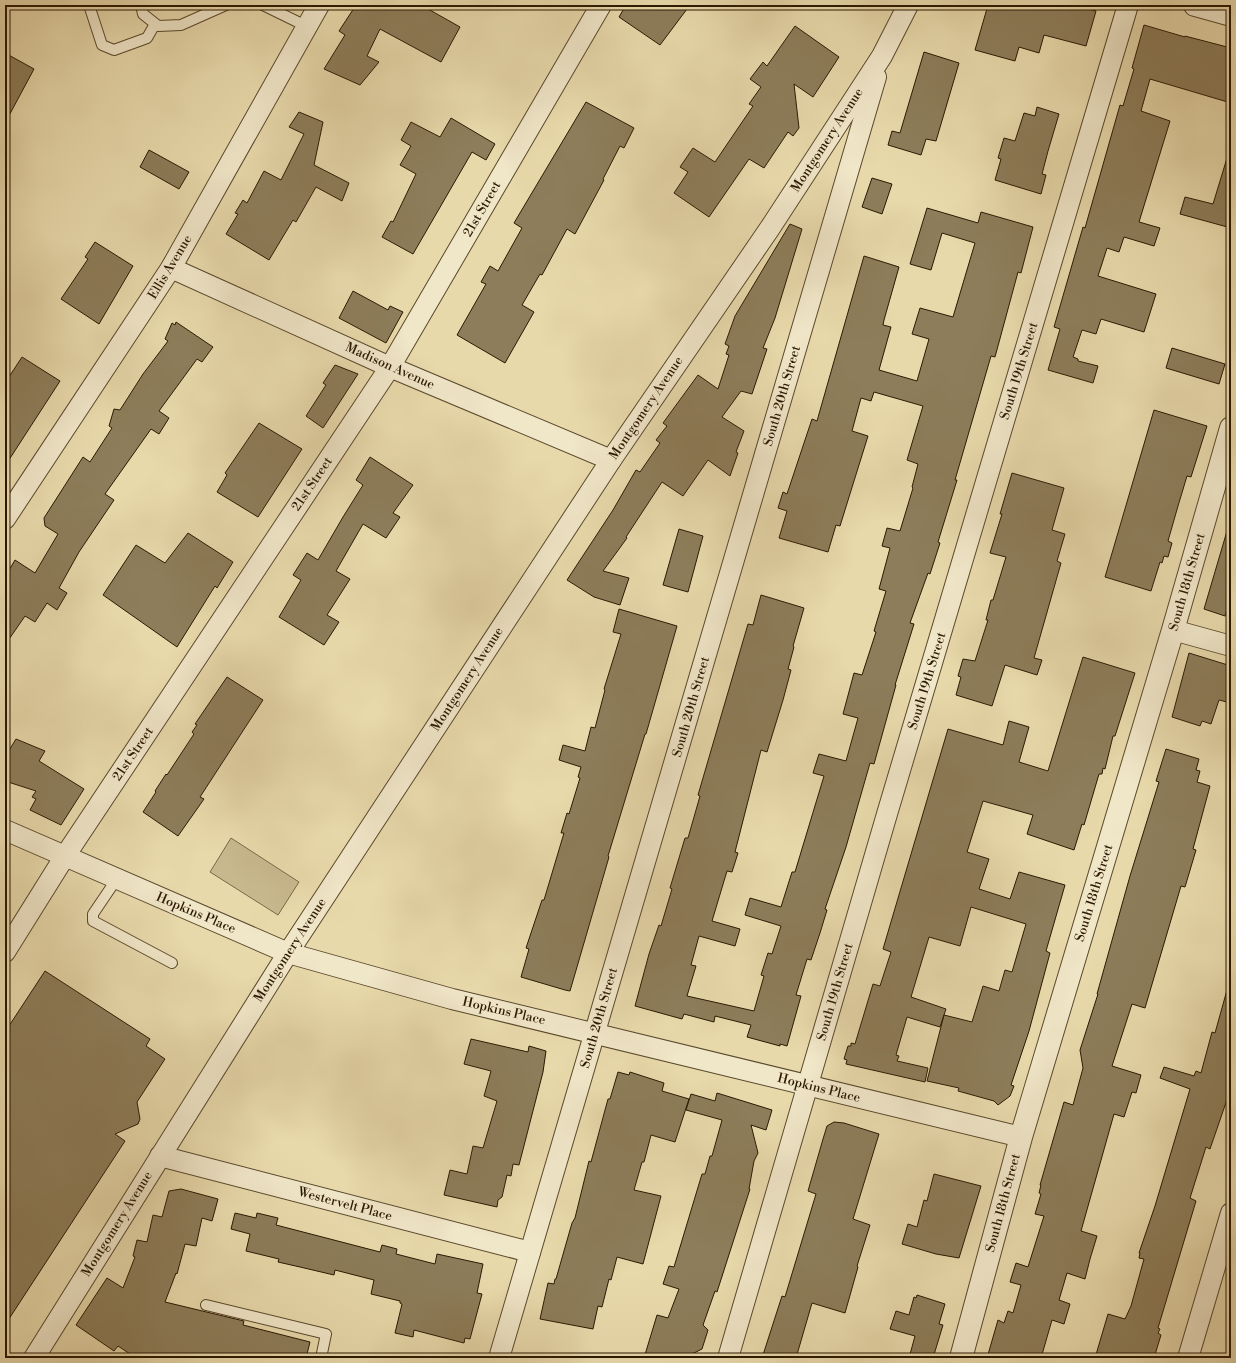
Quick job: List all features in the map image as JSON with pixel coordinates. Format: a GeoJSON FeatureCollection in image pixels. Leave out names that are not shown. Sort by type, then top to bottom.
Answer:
{"type":"FeatureCollection","features":[{"type":"Feature","properties":{"kind":"street","name":"Ellis Avenue"},"geometry":{"type":"LineString","coordinates":[[5,519],[171,268],[319,5]]}},
{"type":"Feature","properties":{"kind":"street","name":"21st Street"},"geometry":{"type":"LineString","coordinates":[[5,952],[65,856],[390,367],[601,5]]}},
{"type":"Feature","properties":{"kind":"street","name":"Montgomery Avenue"},"geometry":{"type":"LineString","coordinates":[[34,1358],[288,952],[611,460],[770,228],[882,56],[908,5]]}},
{"type":"Feature","properties":{"kind":"street","name":"South 19th Street"},"geometry":{"type":"LineString","coordinates":[[728,1358],[885,821],[1128,5]]}},
{"type":"Feature","properties":{"kind":"street"},"geometry":{"type":"LineString","coordinates":[[1195,5],[1231,15]]}},
{"type":"Feature","properties":{"kind":"street","name":"South 20th Street"},"geometry":{"type":"LineString","coordinates":[[499,1358],[882,56]]}},
{"type":"Feature","properties":{"kind":"street","name":"Madison Avenue"},"geometry":{"type":"LineString","coordinates":[[171,268],[390,367],[611,460]]}},
{"type":"Feature","properties":{"kind":"street","name":"South 18th Street"},"geometry":{"type":"LineString","coordinates":[[961,1358],[1021,1137],[1173,630],[1231,428]]}},
{"type":"Feature","properties":{"kind":"street"},"geometry":{"type":"LineString","coordinates":[[1173,630],[1231,646]]}},
{"type":"Feature","properties":{"kind":"street","name":"Hopkins Place"},"geometry":{"type":"LineString","coordinates":[[5,830],[116,880],[288,952],[452,999],[595,1032],[808,1086],[1021,1137]]}},
{"type":"Feature","properties":{"kind":"street","name":"Westervelt Place"},"geometry":{"type":"LineString","coordinates":[[160,1156],[530,1252]]}},
{"type":"Feature","properties":{"kind":"street"},"geometry":{"type":"LineString","coordinates":[[1188,1358],[1231,1213]]}},
{"type":"Feature","properties":{"kind":"lane"},"geometry":{"type":"LineString","coordinates":[[88,5],[102,45],[114,50],[147,38],[155,24]]}},
{"type":"Feature","properties":{"kind":"lane"},"geometry":{"type":"LineString","coordinates":[[141,5],[143,14],[158,26],[181,25],[226,5]]}},
{"type":"Feature","properties":{"kind":"lane"},"geometry":{"type":"LineString","coordinates":[[263,5],[306,26]]}},
{"type":"Feature","properties":{"kind":"lane"},"geometry":{"type":"LineString","coordinates":[[116,880],[93,914],[93,921],[172,963]]}},
{"type":"Feature","properties":{"kind":"lane"},"geometry":{"type":"LineString","coordinates":[[206,1305],[326,1334],[321,1358]]}},
{"type":"Feature","properties":{"kind":"shaded area"},"geometry":{"type":"Polygon","coordinates":[[[231,838],[299,882],[278,915],[210,872],[231,838]]]}},
{"type":"Feature","properties":{"kind":"building"},"geometry":{"type":"Polygon","coordinates":[[[356,5],[421,5],[460,27],[441,62],[380,29],[367,56],[379,62],[360,85],[324,69],[345,35],[339,31],[356,5]]]}},
{"type":"Feature","properties":{"kind":"building"},"geometry":{"type":"Polygon","coordinates":[[[626,5],[690,5],[660,45],[619,17],[626,5]]]}},
{"type":"Feature","properties":{"kind":"building"},"geometry":{"type":"Polygon","coordinates":[[[988,5],[1075,5],[1096,11],[1086,46],[1044,35],[1039,53],[1019,47],[1015,61],[975,50],[988,5]]]}},
{"type":"Feature","properties":{"kind":"building"},"geometry":{"type":"Polygon","coordinates":[[[1144,25],[1231,48],[1231,103],[1150,79],[1141,111],[1170,121],[1139,222],[1160,228],[1154,246],[1124,237],[1119,252],[1107,248],[1098,276],[1156,294],[1144,332],[1101,319],[1096,334],[1082,330],[1073,357],[1078,359],[1078,361],[1098,366],[1093,383],[1048,370],[1060,329],[1054,327],[1083,227],[1085,228],[1120,105],[1123,106],[1134,69],[1132,68],[1144,25]]]}},
{"type":"Feature","properties":{"kind":"building"},"geometry":{"type":"Polygon","coordinates":[[[795,26],[839,57],[813,97],[794,84],[799,128],[793,136],[788,132],[764,168],[749,159],[709,217],[674,193],[688,172],[680,167],[693,148],[715,162],[753,106],[749,104],[761,87],[750,79],[763,62],[767,66],[795,26]]]}},
{"type":"Feature","properties":{"kind":"building"},"geometry":{"type":"Polygon","coordinates":[[[924,52],[959,63],[936,141],[926,139],[921,155],[888,145],[892,131],[900,133],[924,52]]]}},
{"type":"Feature","properties":{"kind":"building"},"geometry":{"type":"Polygon","coordinates":[[[5,53],[34,69],[5,123],[5,53]]]}},
{"type":"Feature","properties":{"kind":"building"},"geometry":{"type":"Polygon","coordinates":[[[586,102],[634,128],[624,148],[620,146],[603,179],[604,180],[575,234],[567,229],[542,275],[540,274],[522,305],[534,312],[505,363],[457,335],[486,284],[481,282],[490,266],[498,271],[522,228],[514,223],[586,102]]]}},
{"type":"Feature","properties":{"kind":"building"},"geometry":{"type":"Polygon","coordinates":[[[1037,107],[1059,114],[1042,174],[1046,175],[1041,194],[995,180],[1001,159],[998,158],[1004,138],[1015,141],[1024,113],[1035,116],[1037,107]]]}},
{"type":"Feature","properties":{"kind":"building"},"geometry":{"type":"Polygon","coordinates":[[[299,112],[323,122],[314,165],[349,183],[342,201],[316,187],[296,222],[293,220],[269,260],[226,234],[238,214],[235,213],[243,200],[247,203],[264,171],[281,180],[304,134],[289,127],[299,112]]]}},
{"type":"Feature","properties":{"kind":"building"},"geometry":{"type":"Polygon","coordinates":[[[451,118],[495,144],[486,160],[472,152],[413,254],[382,237],[391,221],[393,222],[416,174],[400,165],[411,146],[401,140],[411,122],[440,137],[451,118]]]}},
{"type":"Feature","properties":{"kind":"building"},"geometry":{"type":"Polygon","coordinates":[[[149,150],[189,172],[179,189],[140,167],[149,150]]]}},
{"type":"Feature","properties":{"kind":"building"},"geometry":{"type":"Polygon","coordinates":[[[1227,158],[1231,159],[1231,228],[1180,214],[1185,197],[1213,204],[1227,158]]]}},
{"type":"Feature","properties":{"kind":"building"},"geometry":{"type":"Polygon","coordinates":[[[872,178],[892,184],[882,214],[862,207],[872,178]]]}},
{"type":"Feature","properties":{"kind":"building"},"geometry":{"type":"Polygon","coordinates":[[[927,208],[978,223],[981,212],[1033,227],[1021,273],[1018,272],[995,357],[991,356],[955,480],[957,480],[938,542],[940,543],[930,574],[928,573],[910,623],[914,624],[895,685],[874,764],[870,763],[846,847],[825,909],[827,910],[820,933],[811,960],[807,959],[796,995],[801,996],[787,1046],[780,1044],[780,1046],[747,1037],[751,1025],[715,1016],[714,1022],[684,1014],[682,1019],[635,1006],[649,954],[659,925],[661,926],[672,889],[670,888],[685,838],[688,838],[700,796],[698,795],[748,624],[753,625],[761,595],[804,608],[793,646],[788,669],[791,670],[783,700],[767,752],[761,750],[735,852],[738,853],[732,872],[727,871],[712,921],[740,929],[735,946],[699,936],[691,965],[696,966],[687,996],[754,1011],[764,976],[761,975],[768,953],[772,954],[781,926],[745,915],[750,898],[781,907],[792,872],[795,872],[824,776],[813,773],[819,754],[846,761],[858,718],[843,714],[854,673],[862,675],[876,632],[874,631],[886,591],[879,589],[890,548],[882,546],[887,528],[900,531],[913,488],[918,464],[907,460],[923,406],[874,392],[871,401],[861,398],[852,431],[868,436],[840,526],[836,525],[828,552],[779,538],[787,511],[778,508],[783,492],[787,494],[812,419],[817,421],[864,256],[899,267],[883,325],[891,327],[879,370],[917,381],[929,339],[912,334],[920,308],[953,317],[975,243],[942,233],[931,270],[910,264],[927,208]]]}},
{"type":"Feature","properties":{"kind":"building"},"geometry":{"type":"Polygon","coordinates":[[[790,224],[802,229],[775,318],[763,348],[767,349],[752,394],[741,391],[722,417],[744,431],[736,452],[738,453],[730,476],[708,460],[683,496],[662,482],[626,537],[627,538],[603,571],[629,578],[620,605],[594,597],[567,580],[613,510],[636,470],[640,472],[660,443],[656,440],[667,426],[663,423],[698,375],[718,389],[729,355],[726,354],[729,346],[725,344],[735,316],[790,224]]]}},
{"type":"Feature","properties":{"kind":"building"},"geometry":{"type":"Polygon","coordinates":[[[95,242],[133,266],[99,324],[61,299],[88,259],[85,257],[95,242]]]}},
{"type":"Feature","properties":{"kind":"building"},"geometry":{"type":"Polygon","coordinates":[[[353,291],[388,310],[390,306],[403,312],[386,343],[339,318],[353,291]]]}},
{"type":"Feature","properties":{"kind":"building"},"geometry":{"type":"Polygon","coordinates":[[[176,322],[213,347],[202,362],[197,359],[159,411],[169,418],[159,434],[151,429],[105,494],[114,500],[79,552],[59,588],[67,593],[57,610],[47,603],[35,622],[25,616],[5,645],[5,577],[15,560],[35,573],[58,534],[45,526],[44,518],[83,457],[90,462],[112,428],[109,426],[114,409],[120,410],[143,374],[168,341],[165,339],[172,323],[175,325],[176,322]]]}},
{"type":"Feature","properties":{"kind":"building"},"geometry":{"type":"Polygon","coordinates":[[[1172,348],[1225,364],[1219,384],[1166,368],[1172,348]]]}},
{"type":"Feature","properties":{"kind":"building"},"geometry":{"type":"Polygon","coordinates":[[[22,357],[60,381],[5,466],[5,383],[22,357]]]}},
{"type":"Feature","properties":{"kind":"building"},"geometry":{"type":"Polygon","coordinates":[[[335,365],[358,374],[323,428],[306,416],[326,385],[323,383],[335,365]]]}},
{"type":"Feature","properties":{"kind":"building"},"geometry":{"type":"Polygon","coordinates":[[[1154,410],[1207,426],[1191,477],[1187,476],[1178,506],[1168,541],[1172,543],[1168,557],[1164,556],[1162,563],[1160,562],[1151,591],[1105,577],[1154,410]]]}},
{"type":"Feature","properties":{"kind":"building"},"geometry":{"type":"Polygon","coordinates":[[[259,423],[302,449],[258,517],[217,492],[227,475],[225,473],[259,423]]]}},
{"type":"Feature","properties":{"kind":"building"},"geometry":{"type":"Polygon","coordinates":[[[370,457],[413,485],[393,513],[400,517],[386,538],[363,524],[336,571],[350,579],[327,615],[339,622],[324,645],[279,617],[301,580],[293,575],[307,553],[318,560],[363,485],[356,480],[370,457]]]}},
{"type":"Feature","properties":{"kind":"building"},"geometry":{"type":"Polygon","coordinates":[[[1012,473],[1064,488],[1052,530],[1065,534],[1057,561],[1061,563],[1034,658],[1042,660],[1037,675],[1005,665],[992,706],[956,695],[961,677],[958,676],[963,659],[975,661],[988,620],[986,620],[991,600],[993,600],[1006,557],[990,553],[1002,514],[1000,514],[1012,473]]]}},
{"type":"Feature","properties":{"kind":"building"},"geometry":{"type":"Polygon","coordinates":[[[679,529],[703,536],[688,592],[663,585],[679,529]]]}},
{"type":"Feature","properties":{"kind":"building"},"geometry":{"type":"Polygon","coordinates":[[[1227,531],[1231,532],[1231,597],[1225,616],[1204,609],[1227,531]]]}},
{"type":"Feature","properties":{"kind":"building"},"geometry":{"type":"Polygon","coordinates":[[[188,533],[233,562],[217,588],[215,586],[177,647],[103,595],[136,545],[165,563],[188,533]]]}},
{"type":"Feature","properties":{"kind":"building"},"geometry":{"type":"Polygon","coordinates":[[[619,609],[677,626],[646,734],[608,856],[609,857],[570,991],[521,977],[529,949],[526,948],[542,900],[544,900],[564,833],[561,833],[567,813],[569,814],[580,778],[578,777],[581,767],[559,760],[563,745],[585,751],[591,727],[595,728],[604,689],[621,634],[613,632],[619,609]]]}},
{"type":"Feature","properties":{"kind":"building"},"geometry":{"type":"Polygon","coordinates":[[[1189,653],[1231,666],[1231,703],[1219,700],[1211,724],[1202,721],[1200,726],[1172,717],[1189,653]]]}},
{"type":"Feature","properties":{"kind":"building"},"geometry":{"type":"Polygon","coordinates":[[[1083,657],[1135,673],[1115,736],[1113,736],[1105,769],[1103,768],[1102,774],[1099,774],[1084,825],[1082,824],[1074,850],[1027,834],[1033,815],[983,801],[967,852],[989,859],[979,889],[1010,899],[1019,872],[1065,885],[1046,951],[1050,953],[1029,1031],[1011,1085],[1014,1086],[1010,1096],[998,1105],[994,1101],[958,1091],[959,1088],[927,1081],[944,1015],[940,1027],[907,1017],[896,1055],[899,1056],[897,1061],[928,1068],[925,1082],[846,1064],[847,1060],[844,1059],[848,1046],[851,1046],[851,1043],[855,1044],[873,984],[880,986],[891,952],[883,949],[948,729],[1003,745],[1009,721],[1029,727],[1019,762],[1048,771],[1083,657]],[[971,907],[960,946],[929,937],[911,997],[946,1009],[944,1015],[972,1022],[983,986],[999,991],[1005,970],[1012,972],[1026,924],[971,907]]]}},
{"type":"Feature","properties":{"kind":"building"},"geometry":{"type":"Polygon","coordinates":[[[227,677],[263,700],[200,797],[204,799],[178,836],[143,812],[166,774],[167,775],[194,734],[192,732],[197,725],[195,724],[227,677]]]}},
{"type":"Feature","properties":{"kind":"building"},"geometry":{"type":"Polygon","coordinates":[[[16,739],[45,751],[39,761],[84,789],[61,825],[30,810],[36,799],[32,797],[36,791],[5,781],[5,757],[16,739]]]}},
{"type":"Feature","properties":{"kind":"building"},"geometry":{"type":"Polygon","coordinates":[[[1166,749],[1199,759],[1196,770],[1200,771],[1197,782],[1210,786],[1193,849],[1196,850],[1185,887],[1181,886],[1145,1008],[1132,1004],[1112,1066],[1141,1075],[1136,1093],[1132,1092],[1124,1117],[1114,1114],[1081,1231],[1097,1236],[1085,1279],[1067,1273],[1059,1300],[1070,1304],[1064,1324],[1052,1320],[1041,1358],[987,1358],[998,1320],[1004,1323],[1008,1311],[1013,1313],[1021,1285],[1010,1282],[1016,1263],[1028,1267],[1044,1216],[1035,1214],[1041,1194],[1039,1193],[1040,1185],[1064,1102],[1073,1105],[1083,1068],[1080,1050],[1098,994],[1130,876],[1159,782],[1156,781],[1166,749]]]}},
{"type":"Feature","properties":{"kind":"building"},"geometry":{"type":"Polygon","coordinates":[[[45,971],[150,1039],[146,1046],[165,1059],[137,1102],[140,1119],[138,1124],[115,1134],[125,1141],[5,1325],[5,1032],[45,971]]]}},
{"type":"Feature","properties":{"kind":"building"},"geometry":{"type":"Polygon","coordinates":[[[1227,990],[1231,991],[1231,1088],[1210,1149],[1206,1147],[1190,1198],[1196,1201],[1158,1328],[1160,1329],[1158,1333],[1161,1335],[1154,1358],[1095,1358],[1108,1314],[1125,1319],[1131,1306],[1144,1259],[1139,1258],[1139,1253],[1155,1206],[1190,1089],[1160,1078],[1164,1067],[1194,1076],[1196,1071],[1201,1073],[1212,1032],[1215,1033],[1227,990]]]}},
{"type":"Feature","properties":{"kind":"building"},"geometry":{"type":"Polygon","coordinates":[[[471,1039],[528,1052],[529,1046],[546,1051],[543,1072],[519,1165],[513,1164],[511,1176],[507,1175],[502,1197],[498,1200],[497,1207],[444,1195],[450,1170],[467,1174],[473,1146],[483,1148],[497,1101],[484,1096],[491,1071],[464,1064],[471,1039]]]}},
{"type":"Feature","properties":{"kind":"building"},"geometry":{"type":"Polygon","coordinates":[[[618,1072],[629,1075],[630,1072],[664,1083],[662,1091],[689,1099],[675,1142],[651,1135],[644,1162],[642,1162],[634,1190],[661,1196],[643,1264],[617,1257],[611,1280],[609,1279],[602,1307],[598,1306],[593,1329],[540,1319],[548,1283],[554,1284],[556,1279],[572,1223],[575,1218],[589,1161],[591,1162],[608,1099],[610,1099],[618,1072]]]}},
{"type":"Feature","properties":{"kind":"building"},"geometry":{"type":"Polygon","coordinates":[[[717,1093],[772,1110],[766,1130],[751,1125],[758,1153],[754,1161],[750,1189],[717,1292],[715,1291],[703,1325],[708,1330],[702,1349],[684,1358],[644,1358],[657,1315],[668,1318],[679,1289],[663,1284],[669,1266],[674,1267],[702,1174],[705,1174],[710,1156],[712,1156],[722,1120],[686,1110],[691,1094],[715,1101],[717,1093]]]}},
{"type":"Feature","properties":{"kind":"building"},"geometry":{"type":"Polygon","coordinates":[[[834,1122],[844,1123],[879,1134],[853,1219],[870,1225],[857,1266],[858,1267],[845,1313],[812,1303],[796,1358],[762,1358],[782,1296],[785,1297],[816,1194],[808,1191],[823,1139],[827,1126],[834,1122]]]}},
{"type":"Feature","properties":{"kind":"building"},"geometry":{"type":"Polygon","coordinates":[[[934,1174],[981,1186],[959,1258],[936,1254],[902,1244],[908,1224],[917,1227],[924,1200],[927,1201],[934,1174]]]}},
{"type":"Feature","properties":{"kind":"building"},"geometry":{"type":"Polygon","coordinates":[[[181,1189],[218,1199],[212,1221],[202,1218],[196,1246],[185,1244],[177,1274],[176,1273],[165,1302],[244,1321],[243,1325],[310,1342],[306,1358],[136,1358],[118,1346],[114,1351],[76,1325],[107,1278],[123,1288],[135,1257],[133,1256],[137,1240],[147,1242],[153,1215],[162,1217],[169,1191],[181,1189]]]}},
{"type":"Feature","properties":{"kind":"building"},"geometry":{"type":"Polygon","coordinates":[[[235,1213],[256,1218],[257,1213],[278,1218],[276,1225],[380,1252],[382,1245],[397,1249],[396,1254],[435,1264],[437,1254],[483,1264],[477,1293],[482,1294],[470,1339],[465,1338],[464,1343],[414,1330],[413,1337],[395,1333],[402,1304],[400,1301],[371,1294],[374,1280],[335,1270],[334,1275],[278,1262],[279,1259],[246,1251],[250,1234],[231,1229],[235,1213]]]}},
{"type":"Feature","properties":{"kind":"building"},"geometry":{"type":"Polygon","coordinates":[[[917,1295],[945,1304],[939,1324],[943,1325],[933,1358],[909,1358],[915,1336],[890,1329],[896,1311],[909,1315],[914,1297],[916,1298],[917,1295]]]}}]}
